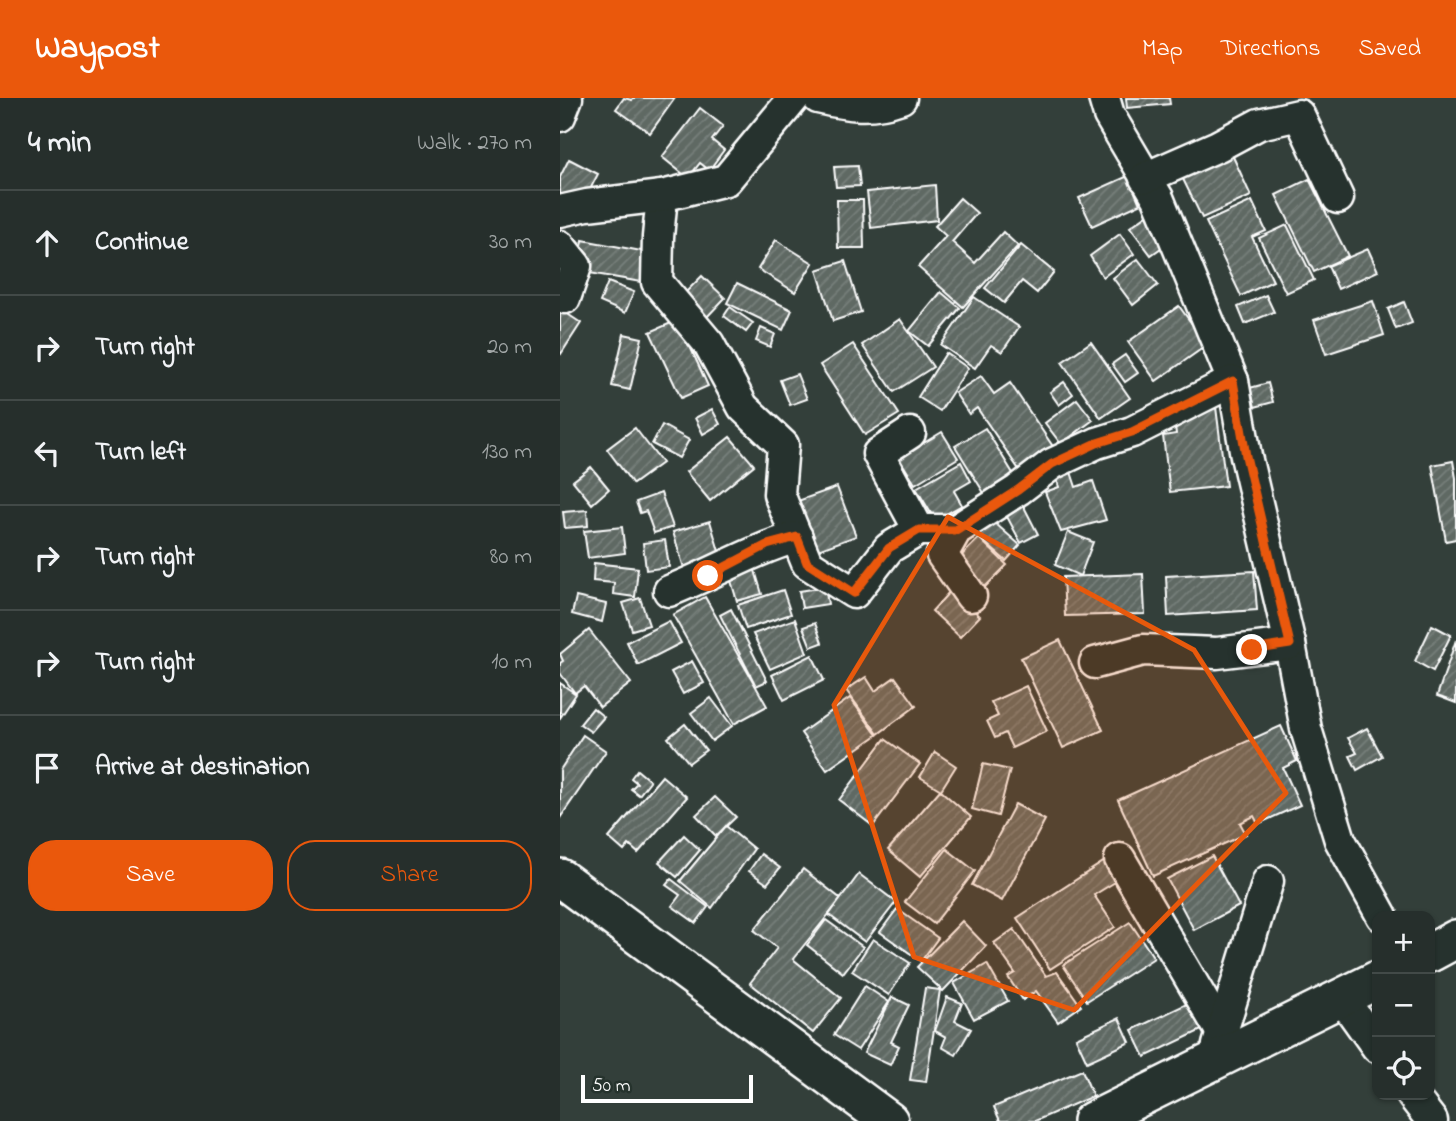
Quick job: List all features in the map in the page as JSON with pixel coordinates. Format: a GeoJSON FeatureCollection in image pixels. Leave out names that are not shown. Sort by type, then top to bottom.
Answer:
{"type":"FeatureCollection","features":[{"type":"Feature","properties":{"kind":"main road"},"geometry":{"type":"LineString","coordinates":[[560,878],[889,1121]]}},
{"type":"Feature","properties":{"kind":"main road"},"geometry":{"type":"LineString","coordinates":[[1435,950],[1456,939]]}},
{"type":"Feature","properties":{"kind":"main road"},"geometry":{"type":"LineString","coordinates":[[1092,1121],[1218,1047],[1342,998],[1372,983]]}},
{"type":"Feature","properties":{"kind":"street"},"geometry":{"type":"LineString","coordinates":[[560,116],[567,98]]}},
{"type":"Feature","properties":{"kind":"street"},"geometry":{"type":"LineString","coordinates":[[560,211],[662,196],[726,180],[794,98]]}},
{"type":"Feature","properties":{"kind":"street"},"geometry":{"type":"LineString","coordinates":[[818,98],[854,106],[885,104],[901,98]]}},
{"type":"Feature","properties":{"kind":"street"},"geometry":{"type":"LineString","coordinates":[[1104,98],[1110,116],[1158,198],[1233,381],[1246,456],[1290,644],[1306,729],[1340,840],[1379,911]]}},
{"type":"Feature","properties":{"kind":"street"},"geometry":{"type":"LineString","coordinates":[[1145,177],[1217,146],[1259,124],[1299,115],[1338,198]]}},
{"type":"Feature","properties":{"kind":"street"},"geometry":{"type":"LineString","coordinates":[[662,196],[657,282],[709,344],[743,407],[783,445],[779,494],[807,563],[854,593],[889,548],[919,530],[956,530]]}},
{"type":"Feature","properties":{"kind":"street"},"geometry":{"type":"LineString","coordinates":[[560,246],[576,266],[565,298]]}},
{"type":"Feature","properties":{"kind":"street"},"geometry":{"type":"LineString","coordinates":[[971,596],[942,555],[956,530],[1018,490],[1052,464],[1097,443],[1132,432],[1233,381]]}},
{"type":"Feature","properties":{"kind":"street"},"geometry":{"type":"LineString","coordinates":[[910,433],[878,454],[919,530]]}},
{"type":"Feature","properties":{"kind":"street"},"geometry":{"type":"LineString","coordinates":[[669,591],[708,576],[767,545],[797,537]]}},
{"type":"Feature","properties":{"kind":"street"},"geometry":{"type":"LineString","coordinates":[[1095,663],[1143,650],[1217,653],[1290,644]]}},
{"type":"Feature","properties":{"kind":"street"},"geometry":{"type":"LineString","coordinates":[[1120,859],[1218,1047]]}},
{"type":"Feature","properties":{"kind":"street"},"geometry":{"type":"LineString","coordinates":[[1218,1047],[1268,881]]}},
{"type":"Feature","properties":{"kind":"street"},"geometry":{"type":"LineString","coordinates":[[1342,998],[1372,1040]]}},
{"type":"Feature","properties":{"kind":"street"},"geometry":{"type":"LineString","coordinates":[[1416,1100],[1432,1121]]}},
{"type":"Feature","properties":{"kind":"highlighted area"},"geometry":{"type":"Polygon","coordinates":[[[948,517],[1194,650],[1286,793],[1074,1010],[914,957],[834,705],[948,517]]]}},
{"type":"Feature","properties":{"kind":"building"},"geometry":{"type":"Polygon","coordinates":[[[624,98],[675,98],[650,133],[616,109],[624,98]]]}},
{"type":"Feature","properties":{"kind":"building"},"geometry":{"type":"Polygon","coordinates":[[[1126,98],[1169,98],[1170,104],[1127,108],[1126,98]]]}},
{"type":"Feature","properties":{"kind":"building"},"geometry":{"type":"Polygon","coordinates":[[[700,108],[723,126],[712,140],[724,150],[709,170],[700,163],[688,178],[662,157],[700,108]]]}},
{"type":"Feature","properties":{"kind":"building"},"geometry":{"type":"Polygon","coordinates":[[[1230,150],[1251,196],[1202,218],[1180,173],[1230,150]]]}},
{"type":"Feature","properties":{"kind":"building"},"geometry":{"type":"Polygon","coordinates":[[[569,159],[598,174],[580,209],[560,199],[560,177],[569,159]]]}},
{"type":"Feature","properties":{"kind":"building"},"geometry":{"type":"Polygon","coordinates":[[[858,166],[860,186],[836,187],[834,167],[858,166]]]}},
{"type":"Feature","properties":{"kind":"building"},"geometry":{"type":"Polygon","coordinates":[[[1128,176],[1140,204],[1092,226],[1079,198],[1128,176]]]}},
{"type":"Feature","properties":{"kind":"building"},"geometry":{"type":"Polygon","coordinates":[[[1309,179],[1348,256],[1314,272],[1276,195],[1309,179]]]}},
{"type":"Feature","properties":{"kind":"building"},"geometry":{"type":"Polygon","coordinates":[[[935,185],[937,220],[871,228],[867,192],[935,185]]]}},
{"type":"Feature","properties":{"kind":"building"},"geometry":{"type":"Polygon","coordinates":[[[960,198],[977,213],[952,242],[975,263],[1003,232],[1018,246],[963,307],[918,267],[946,236],[935,226],[960,198]]]}},
{"type":"Feature","properties":{"kind":"building"},"geometry":{"type":"Polygon","coordinates":[[[837,200],[863,200],[864,248],[838,248],[837,200]]]}},
{"type":"Feature","properties":{"kind":"building"},"geometry":{"type":"Polygon","coordinates":[[[1252,201],[1266,231],[1252,237],[1273,281],[1241,296],[1206,222],[1252,201]]]}},
{"type":"Feature","properties":{"kind":"building"},"geometry":{"type":"Polygon","coordinates":[[[1147,215],[1168,243],[1151,255],[1130,227],[1147,215]]]}},
{"type":"Feature","properties":{"kind":"building"},"geometry":{"type":"Polygon","coordinates":[[[1287,225],[1314,280],[1286,293],[1259,238],[1287,225]]]}},
{"type":"Feature","properties":{"kind":"building"},"geometry":{"type":"Polygon","coordinates":[[[1120,234],[1134,254],[1103,277],[1090,256],[1120,234]]]}},
{"type":"Feature","properties":{"kind":"building"},"geometry":{"type":"Polygon","coordinates":[[[583,240],[652,253],[647,283],[578,271],[583,240]]]}},
{"type":"Feature","properties":{"kind":"building"},"geometry":{"type":"Polygon","coordinates":[[[776,240],[813,263],[795,292],[758,269],[776,240]]]}},
{"type":"Feature","properties":{"kind":"building"},"geometry":{"type":"Polygon","coordinates":[[[1021,245],[1054,272],[1037,293],[1022,281],[1004,303],[985,288],[1021,245]]]}},
{"type":"Feature","properties":{"kind":"building"},"geometry":{"type":"Polygon","coordinates":[[[1368,249],[1378,271],[1338,289],[1328,266],[1368,249]]]}},
{"type":"Feature","properties":{"kind":"building"},"geometry":{"type":"Polygon","coordinates":[[[1138,259],[1158,285],[1133,305],[1113,278],[1138,259]]]}},
{"type":"Feature","properties":{"kind":"building"},"geometry":{"type":"Polygon","coordinates":[[[845,261],[861,312],[833,321],[817,270],[845,261]]]}},
{"type":"Feature","properties":{"kind":"building"},"geometry":{"type":"Polygon","coordinates":[[[702,276],[725,298],[705,319],[682,296],[702,276]]]}},
{"type":"Feature","properties":{"kind":"building"},"geometry":{"type":"Polygon","coordinates":[[[608,282],[634,292],[625,313],[600,302],[608,282]]]}},
{"type":"Feature","properties":{"kind":"building"},"geometry":{"type":"Polygon","coordinates":[[[737,283],[792,310],[783,330],[727,303],[737,283]]]}},
{"type":"Feature","properties":{"kind":"building"},"geometry":{"type":"Polygon","coordinates":[[[941,292],[960,308],[928,346],[909,331],[941,292]]]}},
{"type":"Feature","properties":{"kind":"building"},"geometry":{"type":"Polygon","coordinates":[[[1266,295],[1274,312],[1245,324],[1238,307],[1266,295]]]}},
{"type":"Feature","properties":{"kind":"building"},"geometry":{"type":"Polygon","coordinates":[[[974,297],[1019,327],[1002,352],[991,345],[975,368],[941,345],[974,297]]]}},
{"type":"Feature","properties":{"kind":"building"},"geometry":{"type":"Polygon","coordinates":[[[1373,301],[1384,335],[1326,354],[1314,320],[1373,301]]]}},
{"type":"Feature","properties":{"kind":"building"},"geometry":{"type":"Polygon","coordinates":[[[1404,302],[1412,323],[1396,329],[1388,309],[1404,302]]]}},
{"type":"Feature","properties":{"kind":"building"},"geometry":{"type":"Polygon","coordinates":[[[1179,306],[1207,345],[1156,381],[1128,342],[1179,306]]]}},
{"type":"Feature","properties":{"kind":"building"},"geometry":{"type":"Polygon","coordinates":[[[730,307],[753,323],[746,332],[724,316],[730,307]]]}},
{"type":"Feature","properties":{"kind":"building"},"geometry":{"type":"Polygon","coordinates":[[[560,309],[581,323],[561,354],[560,353],[560,309]]]}},
{"type":"Feature","properties":{"kind":"building"},"geometry":{"type":"Polygon","coordinates":[[[900,319],[933,367],[894,392],[862,345],[900,319]]]}},
{"type":"Feature","properties":{"kind":"building"},"geometry":{"type":"Polygon","coordinates":[[[678,320],[708,386],[681,398],[650,332],[678,320]]]}},
{"type":"Feature","properties":{"kind":"building"},"geometry":{"type":"Polygon","coordinates":[[[761,328],[775,334],[770,347],[756,341],[761,328]]]}},
{"type":"Feature","properties":{"kind":"building"},"geometry":{"type":"Polygon","coordinates":[[[624,334],[642,338],[630,390],[612,386],[624,334]]]}},
{"type":"Feature","properties":{"kind":"building"},"geometry":{"type":"Polygon","coordinates":[[[1091,342],[1130,398],[1101,418],[1062,362],[1091,342]]]}},
{"type":"Feature","properties":{"kind":"building"},"geometry":{"type":"Polygon","coordinates":[[[853,344],[899,414],[865,435],[820,365],[853,344]]]}},
{"type":"Feature","properties":{"kind":"building"},"geometry":{"type":"Polygon","coordinates":[[[946,353],[968,368],[940,411],[918,397],[946,353]]]}},
{"type":"Feature","properties":{"kind":"building"},"geometry":{"type":"Polygon","coordinates":[[[1125,355],[1138,373],[1125,382],[1112,364],[1125,355]]]}},
{"type":"Feature","properties":{"kind":"building"},"geometry":{"type":"Polygon","coordinates":[[[797,374],[807,399],[790,405],[780,380],[797,374]]]}},
{"type":"Feature","properties":{"kind":"building"},"geometry":{"type":"Polygon","coordinates":[[[981,376],[994,394],[1010,383],[1054,448],[1020,471],[977,408],[969,414],[955,393],[981,376]]]}},
{"type":"Feature","properties":{"kind":"building"},"geometry":{"type":"Polygon","coordinates":[[[1064,382],[1073,394],[1059,405],[1050,392],[1064,382]]]}},
{"type":"Feature","properties":{"kind":"building"},"geometry":{"type":"Polygon","coordinates":[[[1268,383],[1273,402],[1255,407],[1250,388],[1268,383]]]}},
{"type":"Feature","properties":{"kind":"building"},"geometry":{"type":"Polygon","coordinates":[[[1077,399],[1093,420],[1061,444],[1045,423],[1077,399]]]}},
{"type":"Feature","properties":{"kind":"building"},"geometry":{"type":"Polygon","coordinates":[[[1216,407],[1226,486],[1170,492],[1163,436],[1176,434],[1173,412],[1216,407]]]}},
{"type":"Feature","properties":{"kind":"building"},"geometry":{"type":"Polygon","coordinates":[[[712,409],[720,424],[703,434],[695,418],[712,409]]]}},
{"type":"Feature","properties":{"kind":"building"},"geometry":{"type":"Polygon","coordinates":[[[662,425],[689,440],[679,458],[652,444],[662,425]]]}},
{"type":"Feature","properties":{"kind":"building"},"geometry":{"type":"Polygon","coordinates":[[[635,428],[662,463],[633,484],[607,449],[635,428]]]}},
{"type":"Feature","properties":{"kind":"building"},"geometry":{"type":"Polygon","coordinates":[[[985,428],[1014,475],[984,493],[955,446],[985,428]]]}},
{"type":"Feature","properties":{"kind":"building"},"geometry":{"type":"Polygon","coordinates":[[[942,432],[958,458],[915,484],[899,458],[942,432]]]}},
{"type":"Feature","properties":{"kind":"building"},"geometry":{"type":"Polygon","coordinates":[[[730,437],[754,465],[710,501],[686,472],[730,437]]]}},
{"type":"Feature","properties":{"kind":"building"},"geometry":{"type":"Polygon","coordinates":[[[1453,461],[1456,478],[1456,539],[1446,541],[1432,465],[1453,461]]]}},
{"type":"Feature","properties":{"kind":"building"},"geometry":{"type":"Polygon","coordinates":[[[961,462],[971,481],[954,491],[962,505],[935,520],[916,488],[961,462]]]}},
{"type":"Feature","properties":{"kind":"building"},"geometry":{"type":"Polygon","coordinates":[[[591,467],[609,489],[592,504],[573,481],[591,467]]]}},
{"type":"Feature","properties":{"kind":"building"},"geometry":{"type":"Polygon","coordinates":[[[1070,469],[1076,487],[1093,481],[1106,520],[1061,532],[1045,492],[1059,487],[1055,473],[1070,469]]]}},
{"type":"Feature","properties":{"kind":"building"},"geometry":{"type":"Polygon","coordinates":[[[837,487],[856,536],[810,553],[792,503],[837,487]]]}},
{"type":"Feature","properties":{"kind":"building"},"geometry":{"type":"Polygon","coordinates":[[[661,493],[673,527],[654,533],[646,511],[640,513],[636,502],[661,493]]]}},
{"type":"Feature","properties":{"kind":"building"},"geometry":{"type":"Polygon","coordinates":[[[1021,501],[1038,534],[1021,543],[1004,511],[1021,501]]]}},
{"type":"Feature","properties":{"kind":"building"},"geometry":{"type":"Polygon","coordinates":[[[587,510],[588,526],[565,528],[563,512],[587,510]]]}},
{"type":"Feature","properties":{"kind":"building"},"geometry":{"type":"Polygon","coordinates":[[[988,517],[1020,545],[1006,561],[974,533],[988,517]]]}},
{"type":"Feature","properties":{"kind":"building"},"geometry":{"type":"Polygon","coordinates":[[[710,521],[721,558],[684,568],[673,532],[710,521]]]}},
{"type":"Feature","properties":{"kind":"building"},"geometry":{"type":"Polygon","coordinates":[[[622,527],[625,553],[588,558],[584,531],[622,527]]]}},
{"type":"Feature","properties":{"kind":"building"},"geometry":{"type":"Polygon","coordinates":[[[1068,532],[1093,542],[1080,576],[1055,565],[1068,532]]]}},
{"type":"Feature","properties":{"kind":"building"},"geometry":{"type":"Polygon","coordinates":[[[979,538],[1007,565],[982,590],[954,563],[979,538]]]}},
{"type":"Feature","properties":{"kind":"building"},"geometry":{"type":"Polygon","coordinates":[[[665,540],[669,567],[646,570],[643,543],[665,540]]]}},
{"type":"Feature","properties":{"kind":"building"},"geometry":{"type":"Polygon","coordinates":[[[594,563],[638,568],[635,597],[613,594],[614,583],[593,581],[594,563]]]}},
{"type":"Feature","properties":{"kind":"building"},"geometry":{"type":"Polygon","coordinates":[[[754,567],[762,594],[737,601],[729,574],[754,567]]]}},
{"type":"Feature","properties":{"kind":"building"},"geometry":{"type":"Polygon","coordinates":[[[1254,571],[1257,610],[1168,616],[1166,576],[1254,571]]]}},
{"type":"Feature","properties":{"kind":"building"},"geometry":{"type":"Polygon","coordinates":[[[1143,574],[1145,614],[1065,616],[1063,577],[1143,574]]]}},
{"type":"Feature","properties":{"kind":"building"},"geometry":{"type":"Polygon","coordinates":[[[825,587],[828,604],[802,608],[799,591],[825,587]]]}},
{"type":"Feature","properties":{"kind":"building"},"geometry":{"type":"Polygon","coordinates":[[[783,590],[791,614],[746,629],[738,605],[783,590]]]}},
{"type":"Feature","properties":{"kind":"building"},"geometry":{"type":"Polygon","coordinates":[[[951,590],[980,616],[960,637],[932,611],[951,590]]]}},
{"type":"Feature","properties":{"kind":"building"},"geometry":{"type":"Polygon","coordinates":[[[576,597],[606,604],[602,622],[572,614],[576,597]]]}},
{"type":"Feature","properties":{"kind":"building"},"geometry":{"type":"Polygon","coordinates":[[[705,597],[767,706],[734,724],[673,615],[705,597]]]}},
{"type":"Feature","properties":{"kind":"building"},"geometry":{"type":"Polygon","coordinates":[[[640,598],[649,625],[632,630],[623,603],[640,598]]]}},
{"type":"Feature","properties":{"kind":"building"},"geometry":{"type":"Polygon","coordinates":[[[731,609],[767,681],[756,686],[720,615],[731,609]]]}},
{"type":"Feature","properties":{"kind":"building"},"geometry":{"type":"Polygon","coordinates":[[[795,619],[807,653],[770,669],[753,634],[795,619]]]}},
{"type":"Feature","properties":{"kind":"building"},"geometry":{"type":"Polygon","coordinates":[[[669,621],[681,643],[638,665],[627,642],[669,621]]]}},
{"type":"Feature","properties":{"kind":"building"},"geometry":{"type":"Polygon","coordinates":[[[815,623],[822,643],[811,647],[803,627],[815,623]]]}},
{"type":"Feature","properties":{"kind":"building"},"geometry":{"type":"Polygon","coordinates":[[[1432,625],[1451,635],[1433,671],[1415,661],[1432,625]]]}},
{"type":"Feature","properties":{"kind":"building"},"geometry":{"type":"Polygon","coordinates":[[[589,630],[631,683],[600,707],[584,686],[575,693],[560,673],[560,663],[563,661],[560,654],[589,630]]]}},
{"type":"Feature","properties":{"kind":"building"},"geometry":{"type":"Polygon","coordinates":[[[1060,640],[1103,730],[1063,748],[1021,658],[1060,640]]]}},
{"type":"Feature","properties":{"kind":"building"},"geometry":{"type":"Polygon","coordinates":[[[1456,640],[1456,703],[1437,696],[1456,640]]]}},
{"type":"Feature","properties":{"kind":"building"},"geometry":{"type":"Polygon","coordinates":[[[812,655],[824,680],[784,700],[772,675],[812,655]]]}},
{"type":"Feature","properties":{"kind":"building"},"geometry":{"type":"Polygon","coordinates":[[[692,661],[704,683],[683,694],[671,672],[692,661]]]}},
{"type":"Feature","properties":{"kind":"building"},"geometry":{"type":"Polygon","coordinates":[[[866,677],[875,691],[895,677],[916,706],[878,734],[846,690],[866,677]]]}},
{"type":"Feature","properties":{"kind":"building"},"geometry":{"type":"Polygon","coordinates":[[[560,683],[576,694],[560,718],[560,683]]]}},
{"type":"Feature","properties":{"kind":"building"},"geometry":{"type":"Polygon","coordinates":[[[1026,686],[1047,731],[1012,748],[1005,733],[995,738],[987,721],[998,716],[991,702],[1026,686]]]}},
{"type":"Feature","properties":{"kind":"building"},"geometry":{"type":"Polygon","coordinates":[[[711,698],[732,726],[712,741],[691,713],[711,698]]]}},
{"type":"Feature","properties":{"kind":"building"},"geometry":{"type":"Polygon","coordinates":[[[850,698],[877,735],[827,770],[801,733],[850,698]]]}},
{"type":"Feature","properties":{"kind":"building"},"geometry":{"type":"Polygon","coordinates":[[[593,708],[604,717],[591,732],[580,724],[593,708]]]}},
{"type":"Feature","properties":{"kind":"building"},"geometry":{"type":"Polygon","coordinates":[[[685,724],[706,750],[689,763],[668,738],[685,724]]]}},
{"type":"Feature","properties":{"kind":"building"},"geometry":{"type":"Polygon","coordinates":[[[1281,726],[1297,761],[1283,768],[1300,805],[1258,824],[1254,816],[1240,823],[1246,834],[1153,876],[1118,800],[1281,726]]]}},
{"type":"Feature","properties":{"kind":"building"},"geometry":{"type":"Polygon","coordinates":[[[1367,728],[1382,756],[1357,770],[1350,756],[1357,753],[1348,738],[1367,728]]]}},
{"type":"Feature","properties":{"kind":"building"},"geometry":{"type":"Polygon","coordinates":[[[583,735],[606,751],[560,818],[560,770],[583,735]]]}},
{"type":"Feature","properties":{"kind":"building"},"geometry":{"type":"Polygon","coordinates":[[[885,739],[920,764],[873,826],[839,800],[885,739]]]}},
{"type":"Feature","properties":{"kind":"building"},"geometry":{"type":"Polygon","coordinates":[[[935,752],[956,766],[941,790],[920,777],[935,752]]]}},
{"type":"Feature","properties":{"kind":"building"},"geometry":{"type":"Polygon","coordinates":[[[983,764],[1010,770],[998,816],[972,809],[983,764]]]}},
{"type":"Feature","properties":{"kind":"building"},"geometry":{"type":"Polygon","coordinates":[[[637,770],[650,781],[639,795],[631,789],[637,783],[631,778],[637,770]]]}},
{"type":"Feature","properties":{"kind":"building"},"geometry":{"type":"Polygon","coordinates":[[[662,776],[687,797],[638,853],[629,845],[624,851],[609,838],[662,776]]]}},
{"type":"Feature","properties":{"kind":"building"},"geometry":{"type":"Polygon","coordinates":[[[940,790],[971,817],[920,877],[888,850],[940,790]]]}},
{"type":"Feature","properties":{"kind":"building"},"geometry":{"type":"Polygon","coordinates":[[[715,797],[736,817],[716,836],[696,815],[715,797]]]}},
{"type":"Feature","properties":{"kind":"building"},"geometry":{"type":"Polygon","coordinates":[[[1015,804],[1045,820],[1002,901],[972,885],[1015,804]]]}},
{"type":"Feature","properties":{"kind":"building"},"geometry":{"type":"Polygon","coordinates":[[[726,826],[754,849],[712,908],[680,881],[726,826]]]}},
{"type":"Feature","properties":{"kind":"building"},"geometry":{"type":"Polygon","coordinates":[[[684,835],[700,850],[677,877],[659,862],[684,835]]]}},
{"type":"Feature","properties":{"kind":"building"},"geometry":{"type":"Polygon","coordinates":[[[947,849],[975,871],[934,924],[905,902],[947,849]]]}},
{"type":"Feature","properties":{"kind":"building"},"geometry":{"type":"Polygon","coordinates":[[[761,854],[780,868],[767,884],[749,871],[761,854]]]}},
{"type":"Feature","properties":{"kind":"building"},"geometry":{"type":"Polygon","coordinates":[[[1212,856],[1239,906],[1194,930],[1167,879],[1212,856]]]}},
{"type":"Feature","properties":{"kind":"building"},"geometry":{"type":"Polygon","coordinates":[[[1108,859],[1120,879],[1094,895],[1115,927],[1050,969],[1017,918],[1108,859]]]}},
{"type":"Feature","properties":{"kind":"building"},"geometry":{"type":"Polygon","coordinates":[[[803,869],[841,899],[793,959],[841,998],[813,1033],[750,983],[777,948],[754,930],[803,869]]]}},
{"type":"Feature","properties":{"kind":"building"},"geometry":{"type":"Polygon","coordinates":[[[859,874],[896,902],[865,942],[829,915],[859,874]]]}},
{"type":"Feature","properties":{"kind":"building"},"geometry":{"type":"Polygon","coordinates":[[[671,879],[708,907],[696,923],[672,906],[680,895],[666,885],[671,879]]]}},
{"type":"Feature","properties":{"kind":"building"},"geometry":{"type":"Polygon","coordinates":[[[897,909],[938,938],[921,961],[880,932],[897,909]]]}},
{"type":"Feature","properties":{"kind":"building"},"geometry":{"type":"Polygon","coordinates":[[[826,920],[863,947],[843,973],[807,945],[826,920]]]}},
{"type":"Feature","properties":{"kind":"building"},"geometry":{"type":"Polygon","coordinates":[[[962,921],[986,946],[943,991],[917,967],[962,921]]]}},
{"type":"Feature","properties":{"kind":"building"},"geometry":{"type":"Polygon","coordinates":[[[1130,922],[1154,958],[1087,1001],[1063,965],[1130,922]]]}},
{"type":"Feature","properties":{"kind":"building"},"geometry":{"type":"Polygon","coordinates":[[[1014,929],[1046,976],[1057,972],[1081,1006],[1058,1022],[1036,991],[1023,1000],[1008,977],[1015,973],[994,943],[1014,929]]]}},
{"type":"Feature","properties":{"kind":"building"},"geometry":{"type":"Polygon","coordinates":[[[873,939],[910,963],[889,995],[852,971],[873,939]]]}},
{"type":"Feature","properties":{"kind":"building"},"geometry":{"type":"Polygon","coordinates":[[[987,964],[1008,1001],[974,1019],[954,983],[987,964]]]}},
{"type":"Feature","properties":{"kind":"building"},"geometry":{"type":"Polygon","coordinates":[[[865,986],[889,1002],[858,1050],[834,1035],[865,986]]]}},
{"type":"Feature","properties":{"kind":"building"},"geometry":{"type":"Polygon","coordinates":[[[925,988],[940,990],[926,1082],[910,1080],[925,988]]]}},
{"type":"Feature","properties":{"kind":"building"},"geometry":{"type":"Polygon","coordinates":[[[892,997],[909,1005],[891,1042],[899,1046],[890,1065],[864,1053],[892,997]]]}},
{"type":"Feature","properties":{"kind":"building"},"geometry":{"type":"Polygon","coordinates":[[[947,997],[962,1003],[955,1021],[971,1029],[956,1055],[942,1047],[946,1037],[935,1031],[947,997]]]}},
{"type":"Feature","properties":{"kind":"building"},"geometry":{"type":"Polygon","coordinates":[[[1197,999],[1210,1026],[1145,1057],[1132,1030],[1197,999]]]}},
{"type":"Feature","properties":{"kind":"building"},"geometry":{"type":"Polygon","coordinates":[[[1119,1018],[1130,1042],[1087,1062],[1076,1038],[1119,1018]]]}},
{"type":"Feature","properties":{"kind":"building"},"geometry":{"type":"Polygon","coordinates":[[[1082,1070],[1093,1096],[1035,1121],[1000,1121],[994,1107],[1082,1070]]]}},
{"type":"Feature","properties":{"kind":"route"},"geometry":{"type":"LineString","coordinates":[[708,576],[767,545],[797,537],[807,563],[854,593],[889,548],[919,530],[956,530],[1018,490],[1052,464],[1097,443],[1132,432],[1233,381],[1246,456],[1290,644],[1252,650]]}}]}
